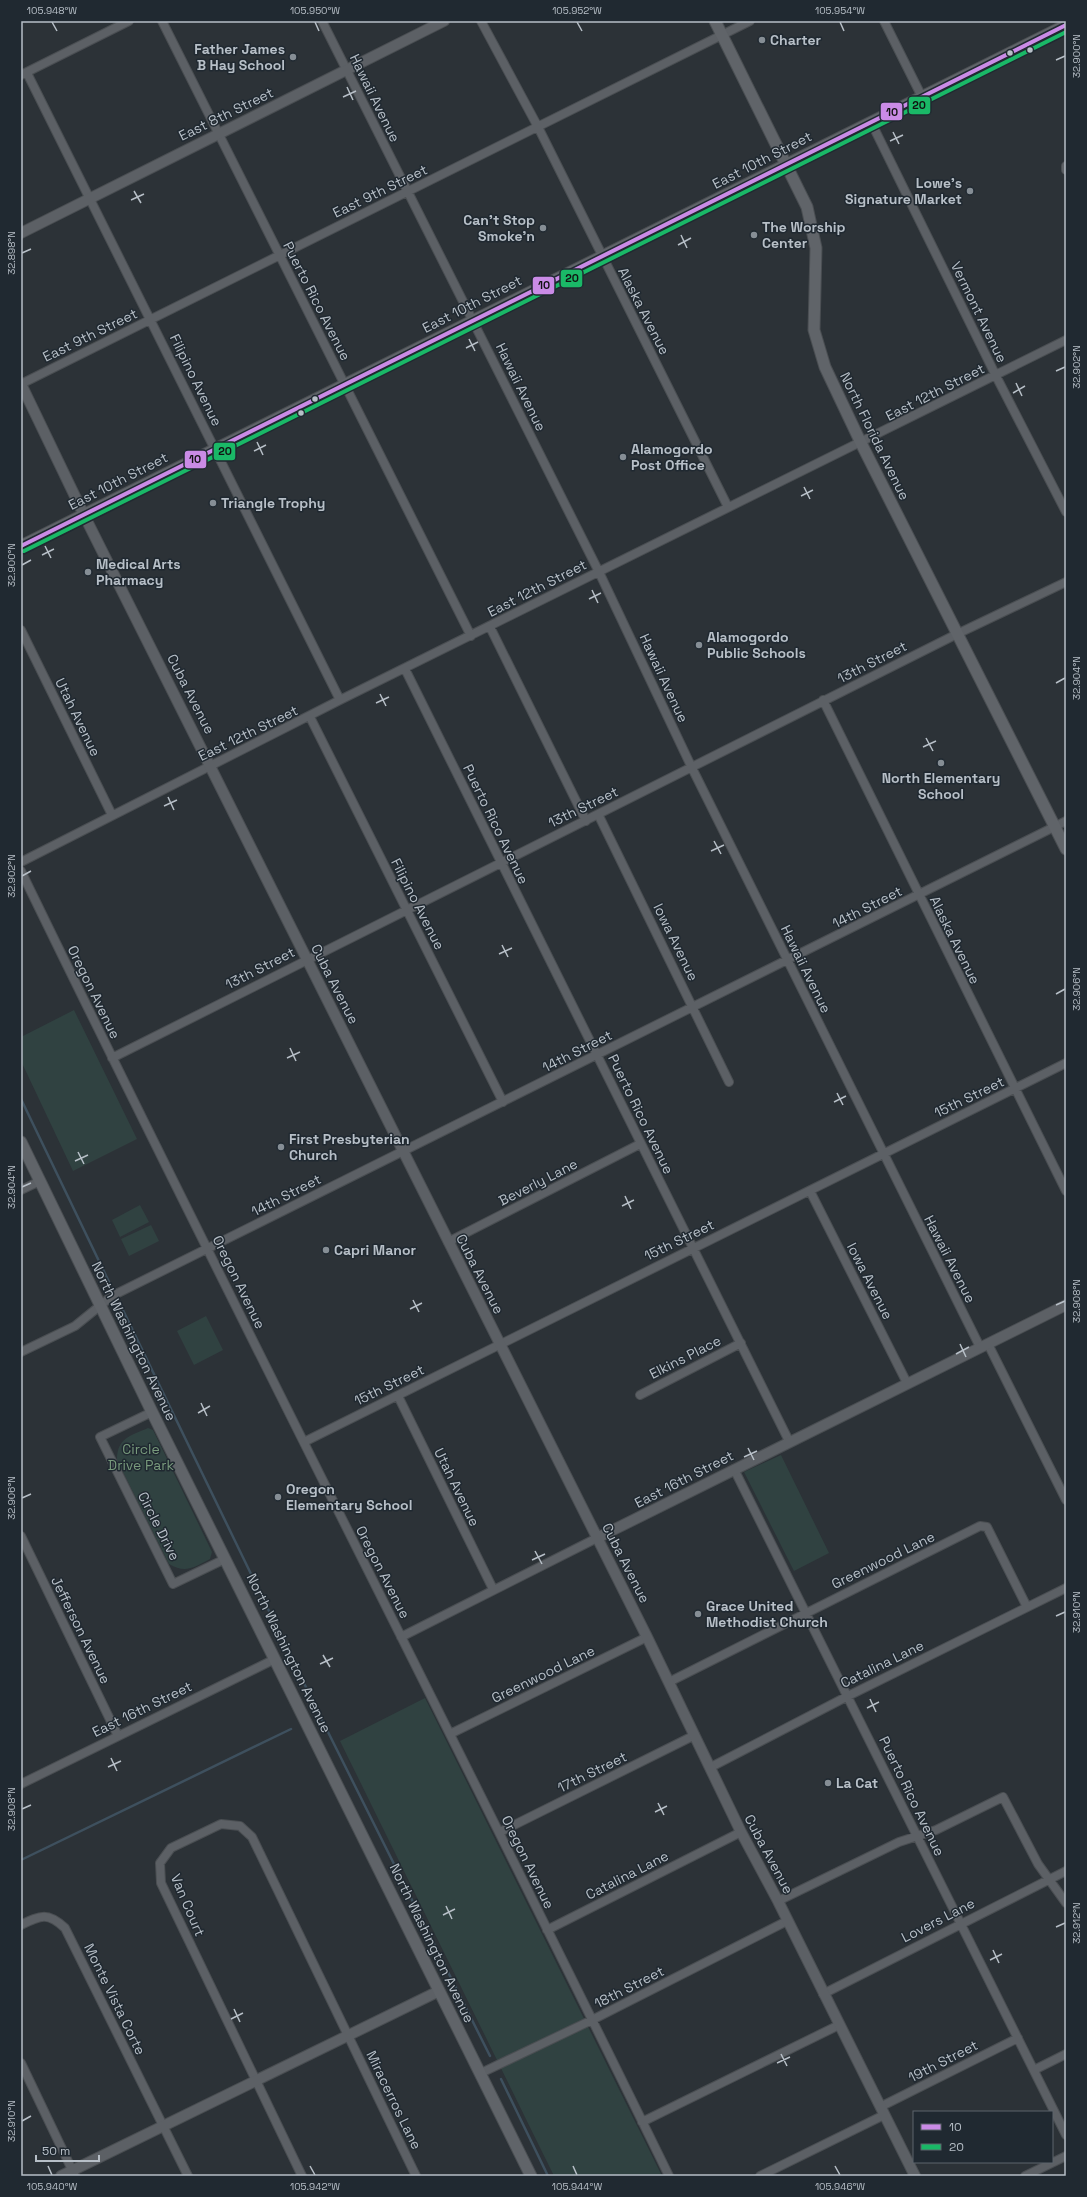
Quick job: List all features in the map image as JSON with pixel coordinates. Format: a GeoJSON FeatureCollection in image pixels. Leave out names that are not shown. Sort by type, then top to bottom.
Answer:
{"type":"FeatureCollection","features":[{"type":"Feature","properties":{"kind":"main road","name":"North Florida Avenue"},"geometry":{"type":"LineString","coordinates":[[715,21],[807,207],[816,248],[814,330],[825,367],[861,443],[1066,849]]}},
{"type":"Feature","properties":{"kind":"main road","name":"East 10th Street"},"geometry":{"type":"LineString","coordinates":[[21,546],[922,97],[1060,25]]}},
{"type":"Feature","properties":{"kind":"main road","name":"North Washington Avenue"},"geometry":{"type":"LineString","coordinates":[[21,1142],[152,1412],[531,2176]]}},
{"type":"Feature","properties":{"kind":"street"},"geometry":{"type":"LineString","coordinates":[[24,74],[129,21]]}},
{"type":"Feature","properties":{"kind":"street","name":"Puerto Rico Avenue"},"geometry":{"type":"LineString","coordinates":[[162,21],[471,636]]}},
{"type":"Feature","properties":{"kind":"street","name":"Hawaii Avenue"},"geometry":{"type":"LineString","coordinates":[[322,21],[407,192],[474,320],[599,572],[692,768],[882,1154],[1066,1500]]}},
{"type":"Feature","properties":{"kind":"street","name":"East 8th Street"},"geometry":{"type":"LineString","coordinates":[[21,232],[444,21]]}},
{"type":"Feature","properties":{"kind":"street","name":"Alaska Avenue"},"geometry":{"type":"LineString","coordinates":[[481,21],[538,126],[728,507]]}},
{"type":"Feature","properties":{"kind":"street","name":"East 9th Street"},"geometry":{"type":"LineString","coordinates":[[21,384],[750,21]]}},
{"type":"Feature","properties":{"kind":"street"},"geometry":{"type":"LineString","coordinates":[[884,21],[922,97]]}},
{"type":"Feature","properties":{"kind":"street","name":"Filipino Avenue"},"geometry":{"type":"LineString","coordinates":[[24,74],[90,198],[340,700]]}},
{"type":"Feature","properties":{"kind":"street","name":"Vermont Avenue"},"geometry":{"type":"LineString","coordinates":[[871,122],[996,376],[1066,512]]}},
{"type":"Feature","properties":{"kind":"street","name":"East 12th Street"},"geometry":{"type":"LineString","coordinates":[[21,862],[310,717],[340,700],[405,670],[728,507],[861,443],[1066,340]]}},
{"type":"Feature","properties":{"kind":"street","name":"Cuba Avenue"},"geometry":{"type":"LineString","coordinates":[[21,384],[84,515],[212,766],[448,1242],[670,1682],[741,1832],[778,1901],[915,2176]]}},
{"type":"Feature","properties":{"kind":"street","name":"13th Street"},"geometry":{"type":"LineString","coordinates":[[112,1058],[501,862],[692,768],[823,700],[1066,582]]}},
{"type":"Feature","properties":{"kind":"street"},"geometry":{"type":"LineString","coordinates":[[490,627],[586,821]]}},
{"type":"Feature","properties":{"kind":"street","name":"Utah Avenue"},"geometry":{"type":"LineString","coordinates":[[21,630],[112,815]]}},
{"type":"Feature","properties":{"kind":"street","name":"Puerto Rico Avenue"},"geometry":{"type":"LineString","coordinates":[[405,670],[789,1441]]}},
{"type":"Feature","properties":{"kind":"street","name":"Alaska Avenue"},"geometry":{"type":"LineString","coordinates":[[823,700],[1014,1089],[1066,1191]]}},
{"type":"Feature","properties":{"kind":"street","name":"Filipino Avenue"},"geometry":{"type":"LineString","coordinates":[[310,717],[503,1102]]}},
{"type":"Feature","properties":{"kind":"street","name":"Iowa Avenue"},"geometry":{"type":"LineString","coordinates":[[598,814],[694,1007],[729,1082]]}},
{"type":"Feature","properties":{"kind":"street","name":"14th Street"},"geometry":{"type":"LineString","coordinates":[[21,1352],[75,1326],[112,1296],[1066,821]]}},
{"type":"Feature","properties":{"kind":"street","name":"Oregon Avenue"},"geometry":{"type":"LineString","coordinates":[[21,872],[112,1058],[500,1832],[669,2176]]}},
{"type":"Feature","properties":{"kind":"street","name":"15th Street"},"geometry":{"type":"LineString","coordinates":[[304,1442],[1066,1063]]}},
{"type":"Feature","properties":{"kind":"street","name":"Beverly Lane"},"geometry":{"type":"LineString","coordinates":[[448,1242],[640,1144]]}},
{"type":"Feature","properties":{"kind":"street"},"geometry":{"type":"LineString","coordinates":[[21,1190],[40,1181]]}},
{"type":"Feature","properties":{"kind":"street","name":"Iowa Avenue"},"geometry":{"type":"LineString","coordinates":[[810,1191],[907,1383]]}},
{"type":"Feature","properties":{"kind":"street","name":"East 16th Street"},"geometry":{"type":"LineString","coordinates":[[402,1637],[493,1589],[734,1470],[789,1441],[1066,1305]]}},
{"type":"Feature","properties":{"kind":"street","name":"Elkins Place"},"geometry":{"type":"LineString","coordinates":[[640,1395],[741,1343]]}},
{"type":"Feature","properties":{"kind":"street","name":"Utah Avenue"},"geometry":{"type":"LineString","coordinates":[[398,1396],[493,1589]]}},
{"type":"Feature","properties":{"kind":"street","name":"Circle Drive"},"geometry":{"type":"LineString","coordinates":[[152,1412],[100,1437],[173,1584],[225,1559]]}},
{"type":"Feature","properties":{"kind":"street","name":"Puerto Rico Avenue"},"geometry":{"type":"LineString","coordinates":[[734,1470],[804,1613],[848,1696],[1066,2135]]}},
{"type":"Feature","properties":{"kind":"street","name":"Greenwood Lane"},"geometry":{"type":"LineString","coordinates":[[670,1682],[804,1613],[980,1526],[987,1527],[1027,1607]]}},
{"type":"Feature","properties":{"kind":"street","name":"Jefferson Avenue"},"geometry":{"type":"LineString","coordinates":[[21,1536],[118,1736]]}},
{"type":"Feature","properties":{"kind":"street","name":"Catalina Lane"},"geometry":{"type":"LineString","coordinates":[[710,1767],[848,1696],[1066,1588]]}},
{"type":"Feature","properties":{"kind":"street","name":"Greenwood Lane"},"geometry":{"type":"LineString","coordinates":[[450,1734],[647,1637]]}},
{"type":"Feature","properties":{"kind":"street","name":"East 16th Street"},"geometry":{"type":"LineString","coordinates":[[21,1783],[275,1659]]}},
{"type":"Feature","properties":{"kind":"street","name":"17th Street"},"geometry":{"type":"LineString","coordinates":[[500,1832],[695,1735]]}},
{"type":"Feature","properties":{"kind":"street"},"geometry":{"type":"LineString","coordinates":[[778,1901],[899,1842],[918,1836],[1003,1797],[1038,1864],[1066,1903]]}},
{"type":"Feature","properties":{"kind":"street","name":"Van Court"},"geometry":{"type":"LineString","coordinates":[[302,2176],[161,1883],[160,1863],[171,1848],[221,1824],[240,1826],[252,1837],[348,2035]]}},
{"type":"Feature","properties":{"kind":"street","name":"Catalina Lane"},"geometry":{"type":"LineString","coordinates":[[547,1930],[741,1832]]}},
{"type":"Feature","properties":{"kind":"street","name":"Lovers Lane"},"geometry":{"type":"LineString","coordinates":[[823,1994],[960,1923],[1066,1871]]}},
{"type":"Feature","properties":{"kind":"street","name":"Monte Vista Corte"},"geometry":{"type":"LineString","coordinates":[[21,1925],[38,1916],[54,1918],[65,1928],[188,2176]]}},
{"type":"Feature","properties":{"kind":"street","name":"18th Street"},"geometry":{"type":"LineString","coordinates":[[481,2073],[592,2020],[788,1921]]}},
{"type":"Feature","properties":{"kind":"street"},"geometry":{"type":"LineString","coordinates":[[60,2176],[74,2173],[163,2126],[439,1991]]}},
{"type":"Feature","properties":{"kind":"street"},"geometry":{"type":"LineString","coordinates":[[642,2122],[839,2025]]}},
{"type":"Feature","properties":{"kind":"street","name":"Miracerros Lane"},"geometry":{"type":"LineString","coordinates":[[348,2035],[416,2176]]}},
{"type":"Feature","properties":{"kind":"street","name":"19th Street"},"geometry":{"type":"LineString","coordinates":[[760,2176],[1018,2038]]}},
{"type":"Feature","properties":{"kind":"street"},"geometry":{"type":"LineString","coordinates":[[1034,2070],[1066,2054]]}},
{"type":"Feature","properties":{"kind":"street"},"geometry":{"type":"LineString","coordinates":[[21,2063],[74,2173]]}},
{"type":"Feature","properties":{"kind":"street"},"geometry":{"type":"LineString","coordinates":[[1053,2162],[1066,2156]]}},
{"type":"Feature","properties":{"kind":"street"},"geometry":{"type":"LineString","coordinates":[[1025,2176],[1052,2163]]}},
{"type":"Feature","properties":{"kind":"green space"},"geometry":{"type":"Polygon","coordinates":[[[74,1010],[137,1139],[73,1171],[21,1061],[21,1037],[74,1010]]]}},
{"type":"Feature","properties":{"kind":"green space"},"geometry":{"type":"Polygon","coordinates":[[[140,1205],[149,1222],[120,1237],[112,1220],[140,1205]]]}},
{"type":"Feature","properties":{"kind":"green space"},"geometry":{"type":"Polygon","coordinates":[[[151,1225],[159,1241],[129,1256],[121,1239],[151,1225]]]}},
{"type":"Feature","properties":{"kind":"green space"},"geometry":{"type":"Polygon","coordinates":[[[206,1316],[223,1350],[194,1365],[177,1331],[206,1316]]]}},
{"type":"Feature","properties":{"kind":"green space","name":"Circle Drive Park"},"geometry":{"type":"Polygon","coordinates":[[[148,1428],[153,1430],[212,1552],[210,1559],[199,1565],[180,1569],[169,1564],[117,1460],[119,1447],[122,1442],[130,1436],[148,1428]]]}},
{"type":"Feature","properties":{"kind":"green space"},"geometry":{"type":"Polygon","coordinates":[[[781,1455],[829,1553],[794,1571],[744,1472],[781,1455]]]}},
{"type":"Feature","properties":{"kind":"green space"},"geometry":{"type":"Polygon","coordinates":[[[425,1698],[662,2176],[554,2176],[340,1741],[425,1698]]]}},
{"type":"Feature","properties":{"kind":"waterway"},"geometry":{"type":"LineString","coordinates":[[21,1099],[110,1284]]}},
{"type":"Feature","properties":{"kind":"waterway"},"geometry":{"type":"LineString","coordinates":[[120,1304],[318,1712],[490,2056]]}},
{"type":"Feature","properties":{"kind":"waterway"},"geometry":{"type":"LineString","coordinates":[[21,1860],[291,1729]]}},
{"type":"Feature","properties":{"kind":"waterway"},"geometry":{"type":"LineString","coordinates":[[501,2079],[548,2176]]}},
{"type":"Feature","properties":{"kind":"transit line","name":"10"},"geometry":{"type":"LineString","coordinates":[[21,546],[1066,25]]}},
{"type":"Feature","properties":{"kind":"transit line","name":"20"},"geometry":{"type":"LineString","coordinates":[[24,551],[1066,32]]}},
{"type":"Feature","properties":{"kind":"place","name":"Charter"},"geometry":{"type":"Point","coordinates":[762,40]}},
{"type":"Feature","properties":{"kind":"place","name":"Father James B Hay School"},"geometry":{"type":"Point","coordinates":[293,57]}},
{"type":"Feature","properties":{"kind":"place","name":"Lowe's Signature Market"},"geometry":{"type":"Point","coordinates":[970,191]}},
{"type":"Feature","properties":{"kind":"place","name":"Can't Stop Smoke'n"},"geometry":{"type":"Point","coordinates":[543,228]}},
{"type":"Feature","properties":{"kind":"place","name":"The Worship Center"},"geometry":{"type":"Point","coordinates":[754,235]}},
{"type":"Feature","properties":{"kind":"place","name":"Alamogordo Post Office"},"geometry":{"type":"Point","coordinates":[623,457]}},
{"type":"Feature","properties":{"kind":"place","name":"Triangle Trophy"},"geometry":{"type":"Point","coordinates":[213,503]}},
{"type":"Feature","properties":{"kind":"place","name":"Medical Arts Pharmacy"},"geometry":{"type":"Point","coordinates":[88,572]}},
{"type":"Feature","properties":{"kind":"place","name":"Alamogordo Public Schools"},"geometry":{"type":"Point","coordinates":[699,645]}},
{"type":"Feature","properties":{"kind":"place","name":"North Elementary School"},"geometry":{"type":"Point","coordinates":[941,763]}},
{"type":"Feature","properties":{"kind":"place","name":"First Presbyterian Church"},"geometry":{"type":"Point","coordinates":[281,1147]}},
{"type":"Feature","properties":{"kind":"place","name":"Capri Manor"},"geometry":{"type":"Point","coordinates":[326,1250]}},
{"type":"Feature","properties":{"kind":"place","name":"Oregon Elementary School"},"geometry":{"type":"Point","coordinates":[278,1497]}},
{"type":"Feature","properties":{"kind":"place","name":"Grace United Methodist Church"},"geometry":{"type":"Point","coordinates":[698,1614]}},
{"type":"Feature","properties":{"kind":"place","name":"La Cat"},"geometry":{"type":"Point","coordinates":[828,1783]}}]}
